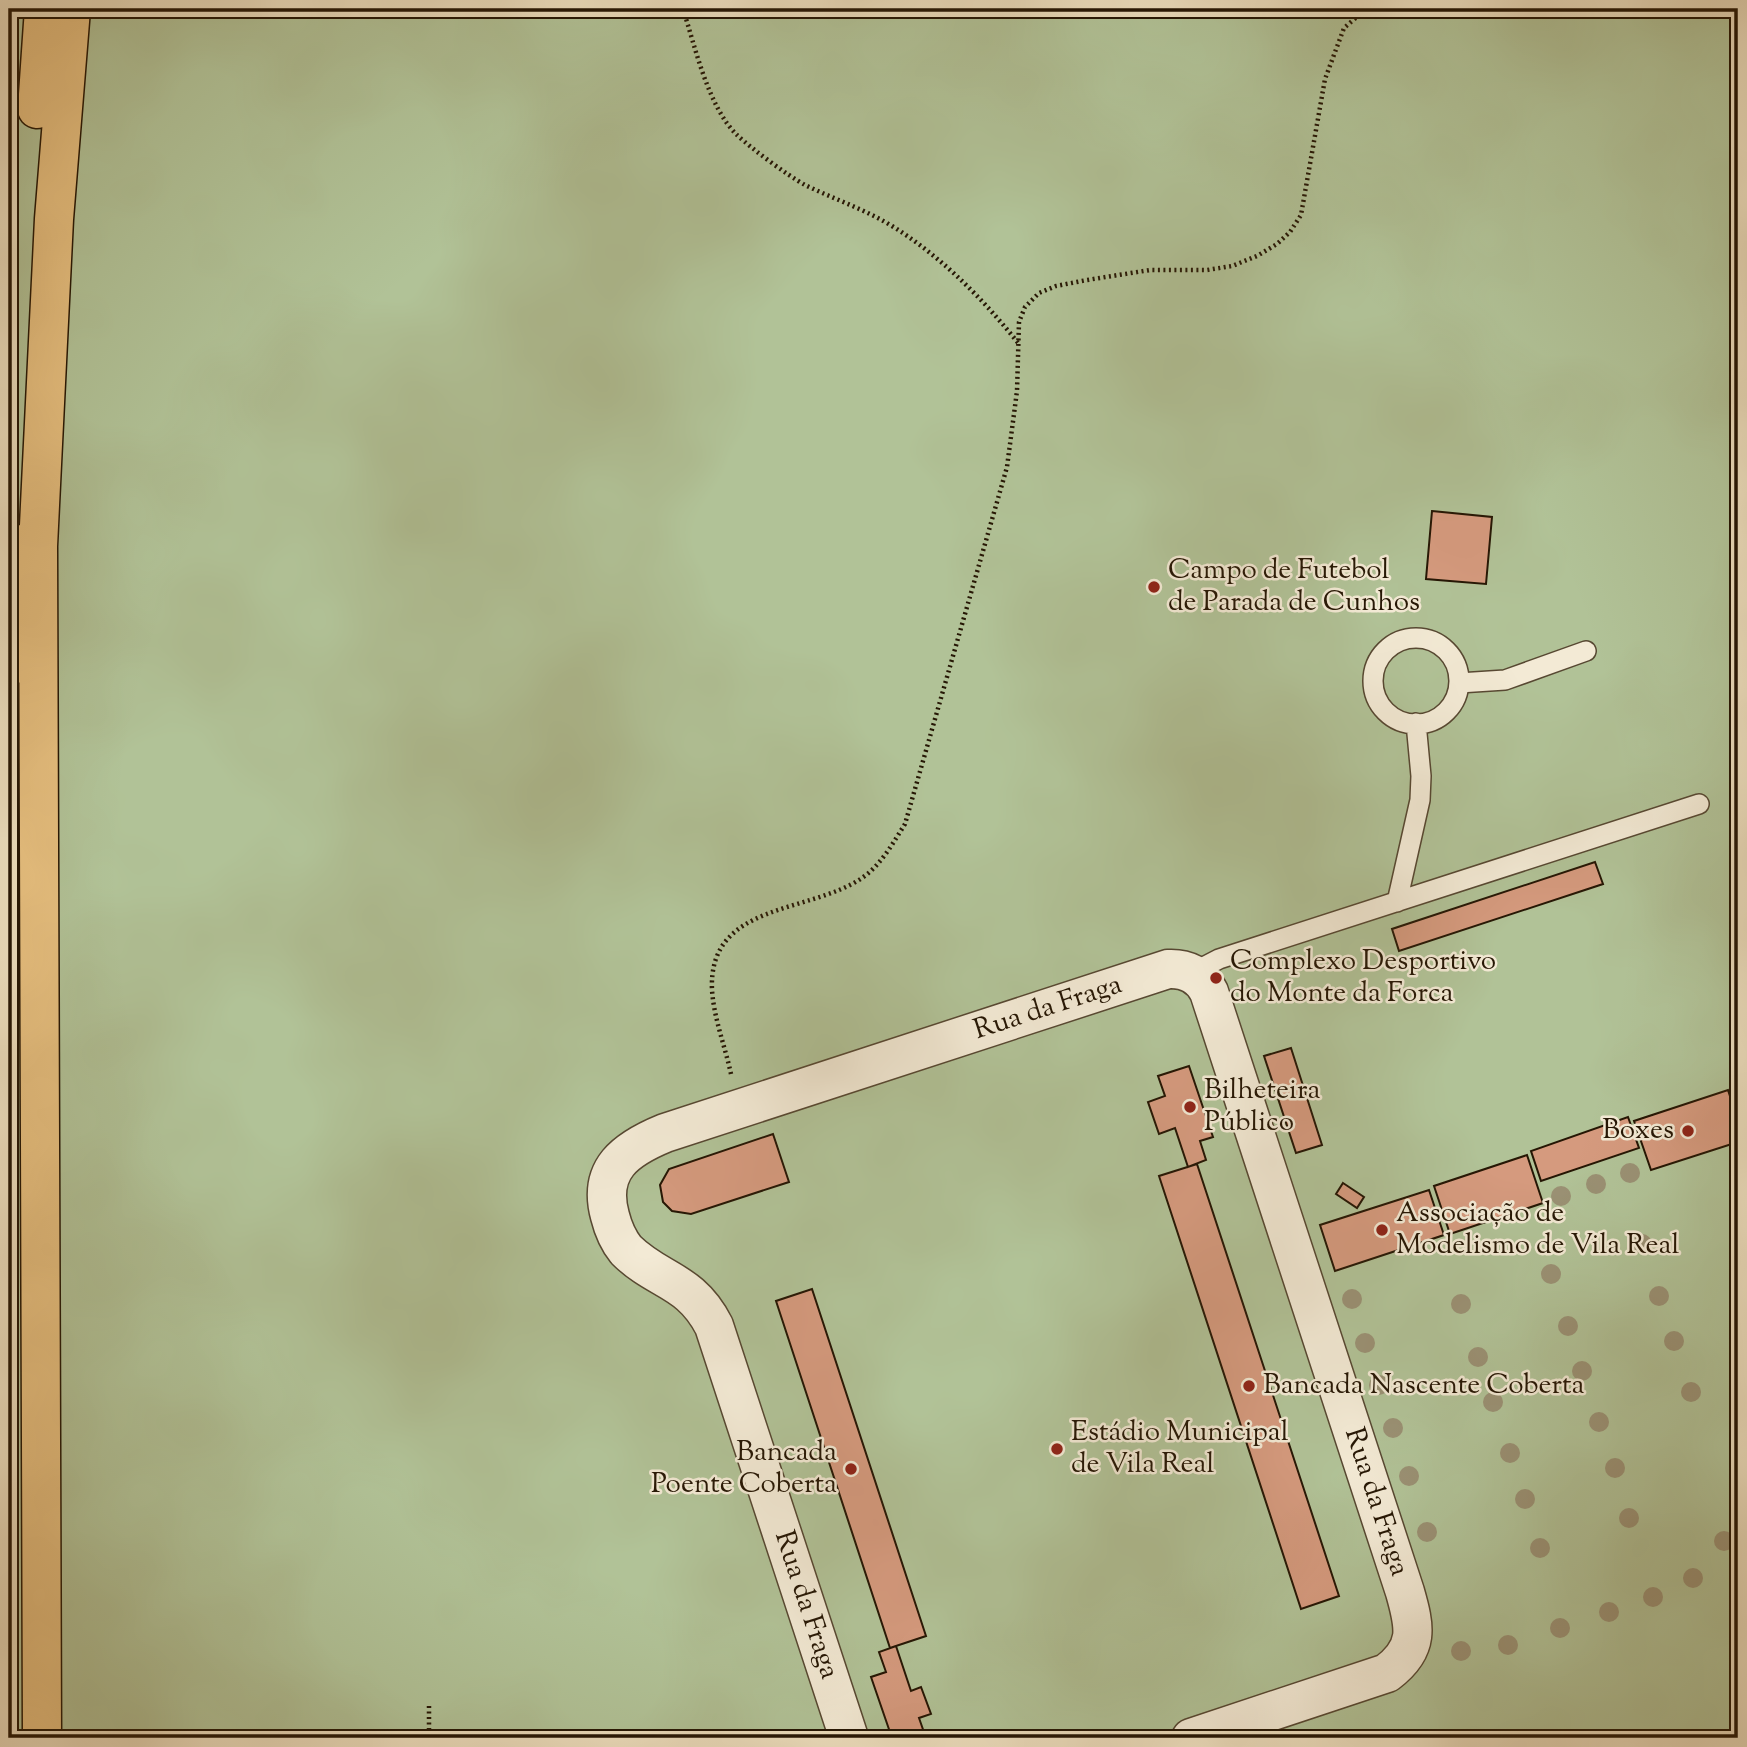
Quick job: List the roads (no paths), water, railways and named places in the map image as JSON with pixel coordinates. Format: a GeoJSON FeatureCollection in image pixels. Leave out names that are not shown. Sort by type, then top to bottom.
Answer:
{"type":"FeatureCollection","features":[{"type":"Feature","properties":{"kind":"highway"},"geometry":{"type":"LineString","coordinates":[[18,1738],[16,1040],[11,599],[29,213],[44,9]]}},
{"type":"Feature","properties":{"kind":"highway"},"geometry":{"type":"LineString","coordinates":[[42,1738],[38,546],[54,219],[71,9]]}},
{"type":"Feature","properties":{"kind":"street","name":"Rua da Fraga"},"geometry":{"type":"LineString","coordinates":[[849,1738],[714,1326],[695,1297],[636,1259],[624,1248],[607,1206],[608,1183],[619,1161],[627,1152],[665,1133],[1177,968],[1192,973],[1205,984],[1209,992],[1414,1625],[1405,1656],[1387,1672],[1191,1738]]}},
{"type":"Feature","properties":{"kind":"lane"},"geometry":{"type":"LineString","coordinates":[[1417,638],[1431,640],[1443,647],[1458,670],[1459,684],[1449,709],[1437,718],[1416,723],[1395,718],[1384,709],[1376,697],[1373,682],[1375,668],[1391,645],[1417,638]]}},
{"type":"Feature","properties":{"kind":"lane"},"geometry":{"type":"LineString","coordinates":[[1459,684],[1505,680],[1586,651]]}},
{"type":"Feature","properties":{"kind":"lane"},"geometry":{"type":"LineString","coordinates":[[1397,902],[1420,800],[1421,776],[1416,723]]}},
{"type":"Feature","properties":{"kind":"lane"},"geometry":{"type":"LineString","coordinates":[[1192,973],[1219,959],[1699,804]]}},
{"type":"Feature","properties":{"kind":"place","name":"Campo de Futebol de Parada de Cunhos"},"geometry":{"type":"Point","coordinates":[1154,587]}},
{"type":"Feature","properties":{"kind":"place","name":"Complexo Desportivo do Monte da Forca"},"geometry":{"type":"Point","coordinates":[1216,978]}},
{"type":"Feature","properties":{"kind":"place","name":"Bilheteira Público"},"geometry":{"type":"Point","coordinates":[1190,1107]}},
{"type":"Feature","properties":{"kind":"place","name":"Boxes"},"geometry":{"type":"Point","coordinates":[1688,1131]}},
{"type":"Feature","properties":{"kind":"place","name":"Associação de Modelismo de Vila Real"},"geometry":{"type":"Point","coordinates":[1382,1230]}},
{"type":"Feature","properties":{"kind":"place","name":"Bancada Nascente Coberta"},"geometry":{"type":"Point","coordinates":[1249,1386]}},
{"type":"Feature","properties":{"kind":"place","name":"Estádio Municipal de Vila Real"},"geometry":{"type":"Point","coordinates":[1057,1449]}},
{"type":"Feature","properties":{"kind":"place","name":"Bancada Poente Coberta"},"geometry":{"type":"Point","coordinates":[851,1469]}}]}
